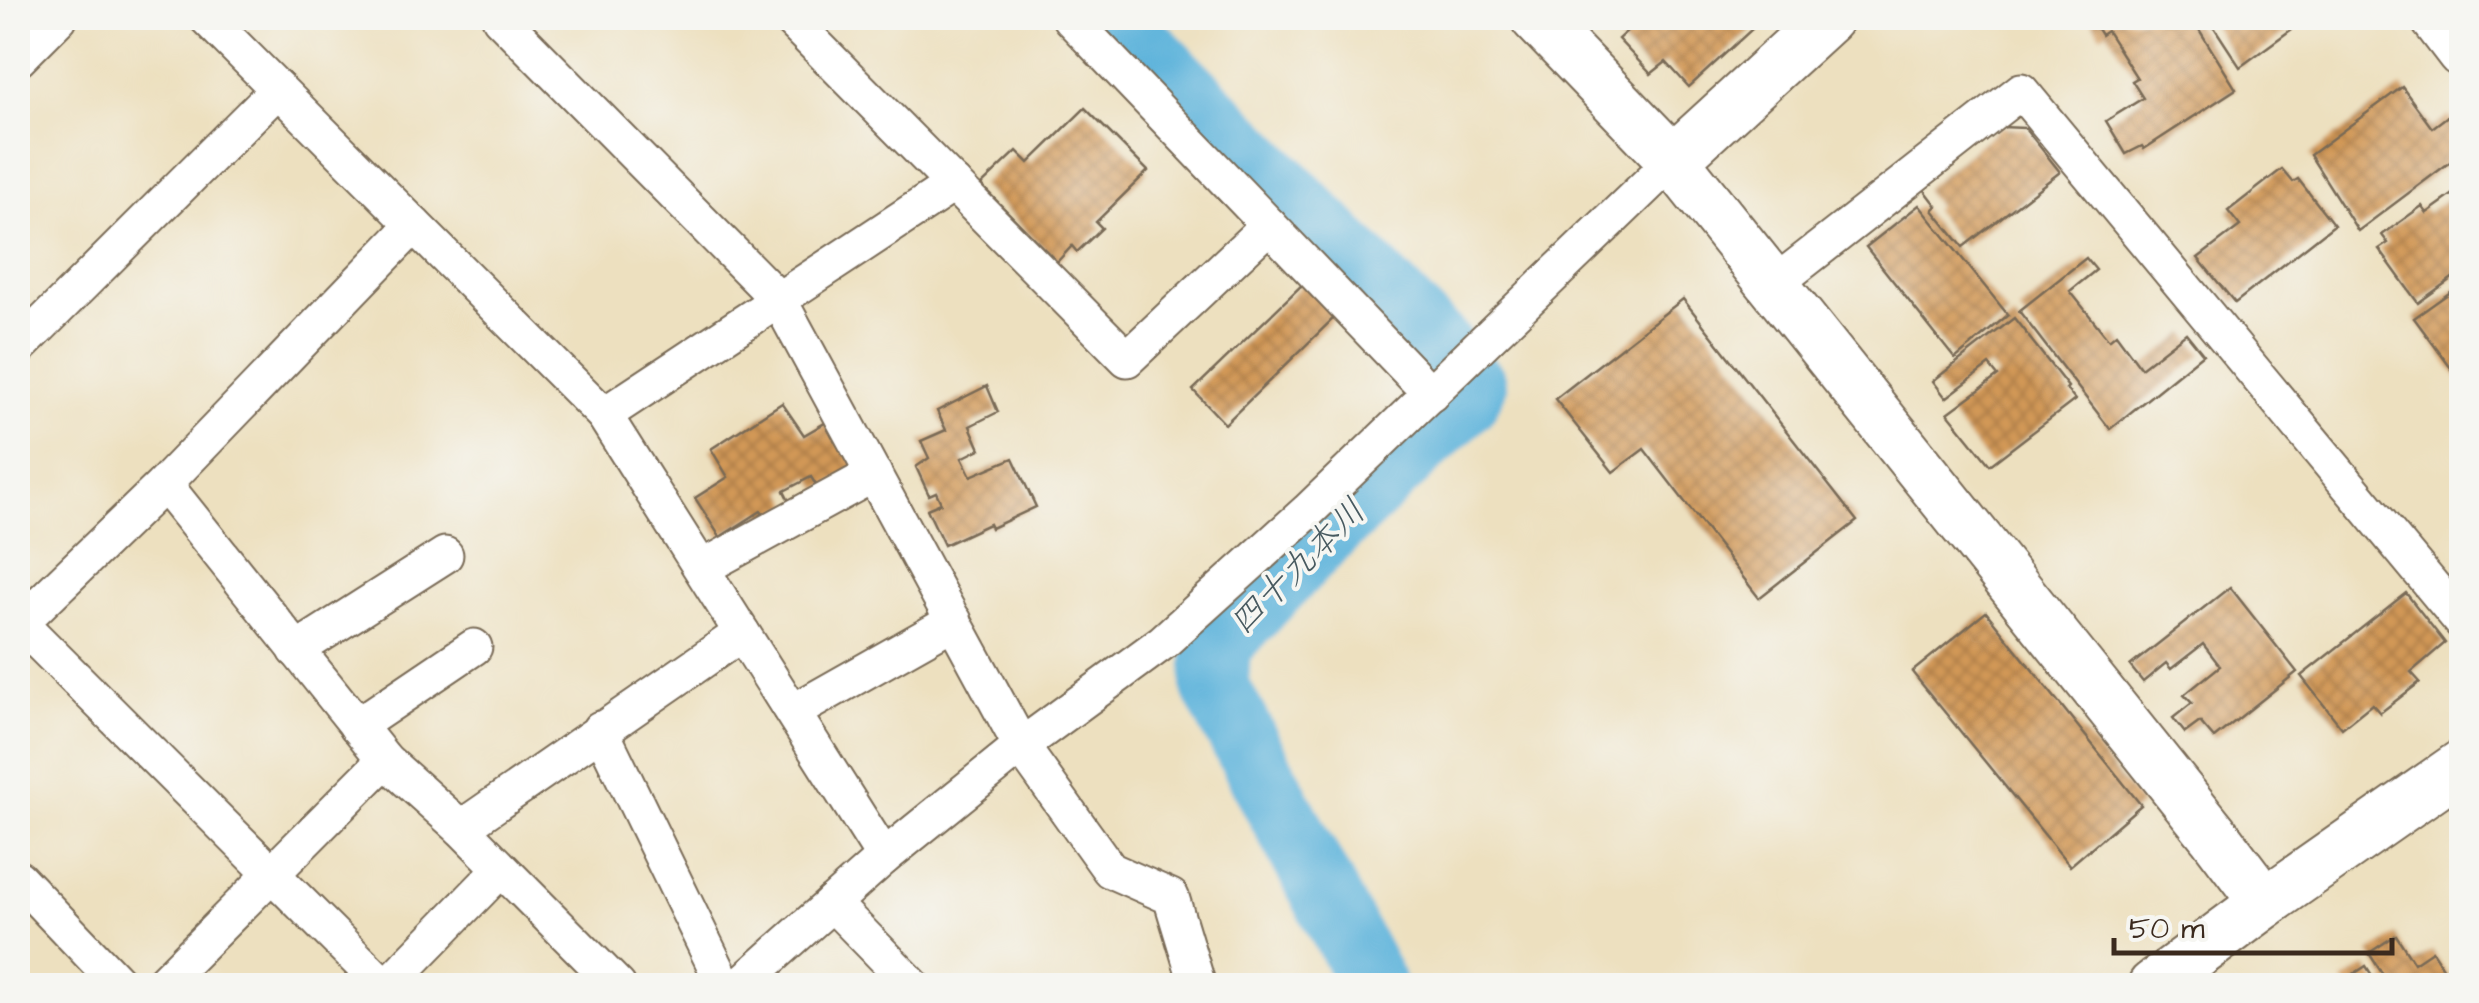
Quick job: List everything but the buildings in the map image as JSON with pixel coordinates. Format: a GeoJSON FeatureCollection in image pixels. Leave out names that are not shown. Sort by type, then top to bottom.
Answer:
{"type":"FeatureCollection","features":[{"type":"Feature","properties":{"kind":"street"},"geometry":{"type":"LineString","coordinates":[[21,48],[59,18]]}},
{"type":"Feature","properties":{"kind":"street"},"geometry":{"type":"LineString","coordinates":[[207,18],[604,415],[884,857]]}},
{"type":"Feature","properties":{"kind":"street"},"geometry":{"type":"LineString","coordinates":[[500,18],[779,300],[1021,746],[1110,870],[1172,897],[1198,986]]}},
{"type":"Feature","properties":{"kind":"street"},"geometry":{"type":"LineString","coordinates":[[789,18],[1127,359],[1269,224]]}},
{"type":"Feature","properties":{"kind":"street"},"geometry":{"type":"LineString","coordinates":[[1070,18],[1431,394]]}},
{"type":"Feature","properties":{"kind":"street"},"geometry":{"type":"LineString","coordinates":[[1536,18],[1672,160],[2266,903]]}},
{"type":"Feature","properties":{"kind":"street"},"geometry":{"type":"LineString","coordinates":[[739,986],[884,857],[1021,746],[1163,642],[1431,394],[1672,160],[1828,18]]}},
{"type":"Feature","properties":{"kind":"street"},"geometry":{"type":"LineString","coordinates":[[2436,18],[2462,52]]}},
{"type":"Feature","properties":{"kind":"street"},"geometry":{"type":"LineString","coordinates":[[18,348],[278,88]]}},
{"type":"Feature","properties":{"kind":"street"},"geometry":{"type":"LineString","coordinates":[[1774,286],[2021,90],[2462,622]]}},
{"type":"Feature","properties":{"kind":"street"},"geometry":{"type":"LineString","coordinates":[[604,415],[954,184]]}},
{"type":"Feature","properties":{"kind":"street"},"geometry":{"type":"LineString","coordinates":[[414,225],[164,484],[18,624],[386,986],[502,869]]}},
{"type":"Feature","properties":{"kind":"street"},"geometry":{"type":"LineString","coordinates":[[702,568],[874,474]]}},
{"type":"Feature","properties":{"kind":"street"},"geometry":{"type":"LineString","coordinates":[[164,484],[384,760],[461,828],[618,986]]}},
{"type":"Feature","properties":{"kind":"street"},"geometry":{"type":"LineString","coordinates":[[296,650],[445,555]]}},
{"type":"Feature","properties":{"kind":"street"},"geometry":{"type":"LineString","coordinates":[[793,712],[954,621]]}},
{"type":"Feature","properties":{"kind":"street"},"geometry":{"type":"LineString","coordinates":[[461,828],[742,633]]}},
{"type":"Feature","properties":{"kind":"street"},"geometry":{"type":"LineString","coordinates":[[357,726],[474,648]]}},
{"type":"Feature","properties":{"kind":"street"},"geometry":{"type":"LineString","coordinates":[[600,729],[725,986]]}},
{"type":"Feature","properties":{"kind":"street"},"geometry":{"type":"LineString","coordinates":[[160,986],[384,760]]}},
{"type":"Feature","properties":{"kind":"street"},"geometry":{"type":"LineString","coordinates":[[2153,986],[2462,765]]}},
{"type":"Feature","properties":{"kind":"street"},"geometry":{"type":"LineString","coordinates":[[18,878],[121,986]]}},
{"type":"Feature","properties":{"kind":"street"},"geometry":{"type":"LineString","coordinates":[[832,903],[914,986]]}},
{"type":"Feature","properties":{"kind":"waterway","name":"四十九本川"},"geometry":{"type":"LineString","coordinates":[[1114,18],[1440,347]]}},
{"type":"Feature","properties":{"kind":"waterway","name":"四十九本川"},"geometry":{"type":"LineString","coordinates":[[1373,986],[1215,686],[1217,645],[1325,533],[1465,400],[1473,385]]}}]}
